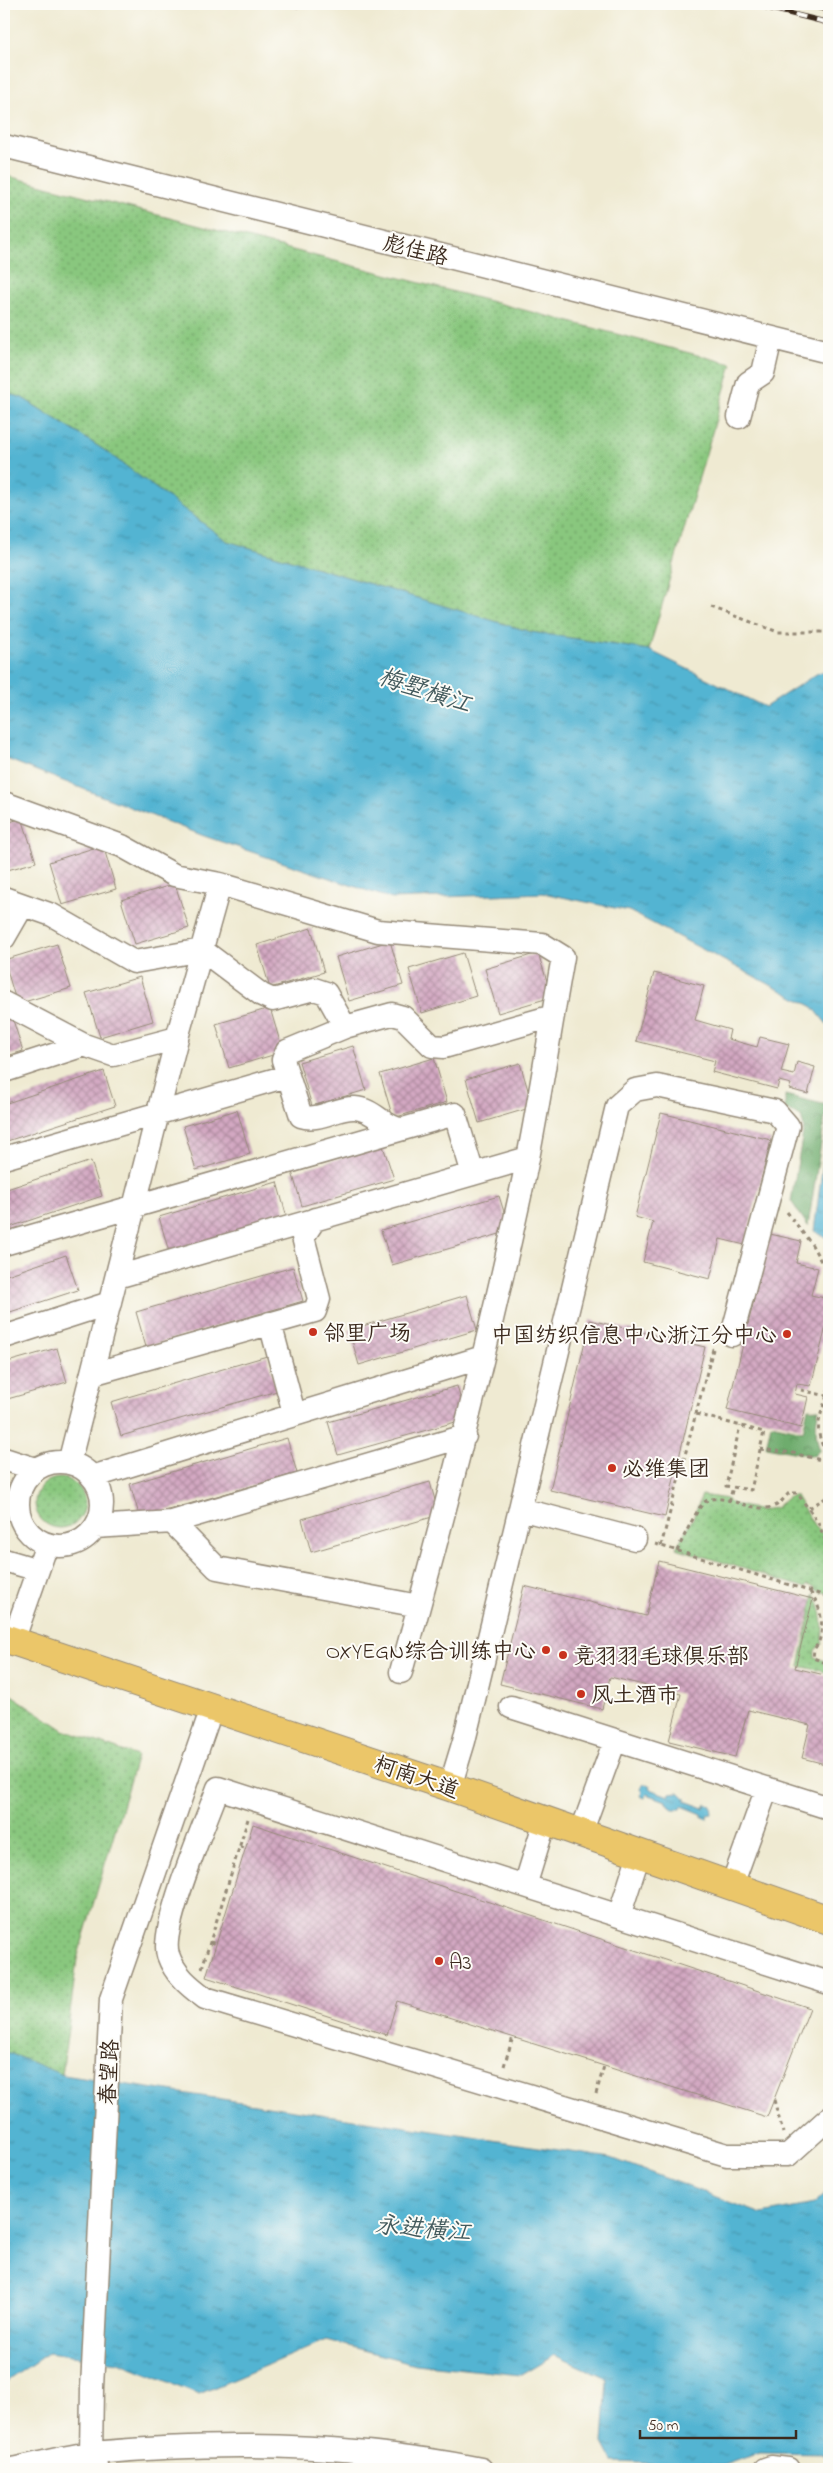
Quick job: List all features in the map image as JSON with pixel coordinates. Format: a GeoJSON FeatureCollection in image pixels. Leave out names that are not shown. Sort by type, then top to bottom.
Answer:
{"type":"FeatureCollection","features":[{"type":"Feature","properties":{"kind":"main road","name":"柯南大道"},"geometry":{"type":"LineString","coordinates":[[8,1640],[450,1787],[829,1920]]}},
{"type":"Feature","properties":{"kind":"street","name":"彪佳路"},"geometry":{"type":"LineString","coordinates":[[4,146],[829,352]]}},
{"type":"Feature","properties":{"kind":"street"},"geometry":{"type":"LineString","coordinates":[[739,417],[748,383],[763,373],[771,338]]}},
{"type":"Feature","properties":{"kind":"street"},"geometry":{"type":"LineString","coordinates":[[4,803],[122,846],[174,875],[220,884],[378,931],[542,944],[563,957],[528,1158],[483,1357],[465,1436],[401,1672]]}},
{"type":"Feature","properties":{"kind":"street"},"geometry":{"type":"LineString","coordinates":[[69,1463],[178,1038],[220,884]]}},
{"type":"Feature","properties":{"kind":"street"},"geometry":{"type":"LineString","coordinates":[[4,938],[13,901],[52,915],[134,962],[202,950],[262,995],[273,1000],[314,989],[326,993],[346,1027]]}},
{"type":"Feature","properties":{"kind":"street"},"geometry":{"type":"LineString","coordinates":[[4,1002],[84,1045],[113,1055],[178,1038]]}},
{"type":"Feature","properties":{"kind":"street"},"geometry":{"type":"LineString","coordinates":[[401,1129],[392,1128],[366,1110],[354,1108],[311,1119],[301,1116],[283,1060],[287,1051],[346,1027],[392,1014],[403,1017],[432,1046],[444,1047],[553,1016]]}},
{"type":"Feature","properties":{"kind":"street"},"geometry":{"type":"LineString","coordinates":[[4,1071],[84,1045]]}},
{"type":"Feature","properties":{"kind":"street"},"geometry":{"type":"LineString","coordinates":[[4,1158],[287,1076]]}},
{"type":"Feature","properties":{"kind":"street"},"geometry":{"type":"LineString","coordinates":[[450,1787],[520,1508],[617,1106],[634,1090],[657,1086],[775,1112],[788,1126],[771,1197],[732,1336]]}},
{"type":"Feature","properties":{"kind":"street"},"geometry":{"type":"LineString","coordinates":[[4,1244],[456,1114],[473,1174]]}},
{"type":"Feature","properties":{"kind":"street"},"geometry":{"type":"LineString","coordinates":[[117,1277],[528,1158]]}},
{"type":"Feature","properties":{"kind":"street"},"geometry":{"type":"LineString","coordinates":[[92,1374],[315,1312],[319,1299],[303,1237],[315,1219]]}},
{"type":"Feature","properties":{"kind":"street"},"geometry":{"type":"LineString","coordinates":[[4,1337],[110,1303]]}},
{"type":"Feature","properties":{"kind":"street"},"geometry":{"type":"LineString","coordinates":[[270,1323],[294,1413]]}},
{"type":"Feature","properties":{"kind":"street"},"geometry":{"type":"LineString","coordinates":[[92,1477],[294,1413],[483,1357]]}},
{"type":"Feature","properties":{"kind":"street"},"geometry":{"type":"LineString","coordinates":[[95,1527],[172,1522],[465,1436]]}},
{"type":"Feature","properties":{"kind":"street"},"geometry":{"type":"LineString","coordinates":[[4,1460],[35,1470]]}},
{"type":"Feature","properties":{"kind":"street"},"geometry":{"type":"LineString","coordinates":[[57,1462],[69,1463],[82,1468],[92,1477],[99,1488],[102,1502],[100,1515],[95,1527],[85,1537],[73,1544],[60,1546],[47,1544],[35,1538],[25,1528],[18,1510],[20,1491],[26,1479],[35,1470],[57,1462]]}},
{"type":"Feature","properties":{"kind":"street"},"geometry":{"type":"LineString","coordinates":[[520,1508],[635,1539]]}},
{"type":"Feature","properties":{"kind":"street"},"geometry":{"type":"LineString","coordinates":[[172,1522],[217,1568],[419,1606]]}},
{"type":"Feature","properties":{"kind":"street"},"geometry":{"type":"LineString","coordinates":[[8,1640],[47,1544]]}},
{"type":"Feature","properties":{"kind":"street"},"geometry":{"type":"LineString","coordinates":[[4,1560],[38,1570]]}},
{"type":"Feature","properties":{"kind":"street"},"geometry":{"type":"LineString","coordinates":[[511,1707],[829,1808]]}},
{"type":"Feature","properties":{"kind":"street","name":"春望路"},"geometry":{"type":"LineString","coordinates":[[94,2461],[92,2388],[112,1999],[212,1708]]}},
{"type":"Feature","properties":{"kind":"street"},"geometry":{"type":"LineString","coordinates":[[581,1833],[616,1740]]}},
{"type":"Feature","properties":{"kind":"street"},"geometry":{"type":"LineString","coordinates":[[829,1983],[218,1788],[170,1917],[168,1954],[184,1984],[205,1998],[727,2155],[788,2155],[829,2118]]}},
{"type":"Feature","properties":{"kind":"street"},"geometry":{"type":"LineString","coordinates":[[732,1885],[767,1788]]}},
{"type":"Feature","properties":{"kind":"street"},"geometry":{"type":"LineString","coordinates":[[524,1886],[545,1821]]}},
{"type":"Feature","properties":{"kind":"street"},"geometry":{"type":"LineString","coordinates":[[619,1916],[639,1854]]}},
{"type":"Feature","properties":{"kind":"street"},"geometry":{"type":"LineString","coordinates":[[16,2468],[94,2461],[217,2446],[340,2448],[472,2468]]}},
{"type":"Feature","properties":{"kind":"street"},"geometry":{"type":"LineString","coordinates":[[765,2469],[771,2467],[788,2469]]}},
{"type":"Feature","properties":{"kind":"path"},"geometry":{"type":"LineString","coordinates":[[711,607],[778,632],[829,632]]}},
{"type":"Feature","properties":{"kind":"path"},"geometry":{"type":"LineString","coordinates":[[771,1197],[787,1212],[812,1245],[829,1277],[829,1291]]}},
{"type":"Feature","properties":{"kind":"path"},"geometry":{"type":"LineString","coordinates":[[662,1546],[713,1349],[732,1336]]}},
{"type":"Feature","properties":{"kind":"path"},"geometry":{"type":"LineString","coordinates":[[829,1388],[818,1418],[820,1441],[829,1458]]}},
{"type":"Feature","properties":{"kind":"path"},"geometry":{"type":"LineString","coordinates":[[800,1390],[827,1396]]}},
{"type":"Feature","properties":{"kind":"path"},"geometry":{"type":"LineString","coordinates":[[696,1414],[764,1432],[751,1490],[726,1486],[740,1426]]}},
{"type":"Feature","properties":{"kind":"path"},"geometry":{"type":"LineString","coordinates":[[760,1449],[793,1453],[829,1462]]}},
{"type":"Feature","properties":{"kind":"path"},"geometry":{"type":"LineString","coordinates":[[728,1502],[733,1487]]}},
{"type":"Feature","properties":{"kind":"path"},"geometry":{"type":"LineString","coordinates":[[677,1551],[695,1518],[697,1509],[707,1500],[716,1499],[761,1508],[775,1506],[789,1493],[797,1493],[809,1508],[818,1522],[829,1551]]}},
{"type":"Feature","properties":{"kind":"path"},"geometry":{"type":"LineString","coordinates":[[809,1508],[829,1496]]}},
{"type":"Feature","properties":{"kind":"path"},"geometry":{"type":"LineString","coordinates":[[635,1539],[829,1597]]}},
{"type":"Feature","properties":{"kind":"path"},"geometry":{"type":"LineString","coordinates":[[809,1591],[817,1601],[820,1610],[822,1633],[820,1642],[814,1649],[813,1658],[829,1664]]}},
{"type":"Feature","properties":{"kind":"path"},"geometry":{"type":"LineString","coordinates":[[195,1991],[254,1799]]}},
{"type":"Feature","properties":{"kind":"path"},"geometry":{"type":"LineString","coordinates":[[240,1846],[245,1848]]}},
{"type":"Feature","properties":{"kind":"path"},"geometry":{"type":"LineString","coordinates":[[210,1942],[216,1944]]}},
{"type":"Feature","properties":{"kind":"path"},"geometry":{"type":"LineString","coordinates":[[498,2086],[513,2037]]}},
{"type":"Feature","properties":{"kind":"path"},"geometry":{"type":"LineString","coordinates":[[590,2114],[604,2066]]}},
{"type":"Feature","properties":{"kind":"path"},"geometry":{"type":"LineString","coordinates":[[774,2100],[788,2155]]}},
{"type":"Feature","properties":{"kind":"green space"},"geometry":{"type":"Polygon","coordinates":[[[4,175],[732,364],[649,650],[531,632],[227,541],[104,450],[21,397],[4,393],[4,175]]]}},
{"type":"Feature","properties":{"kind":"green space"},"geometry":{"type":"Polygon","coordinates":[[[785,1095],[827,1105],[808,1226],[791,1201],[804,1127],[801,1117],[785,1109],[785,1095]]]}},
{"type":"Feature","properties":{"kind":"green space"},"geometry":{"type":"Polygon","coordinates":[[[808,1408],[819,1409],[816,1430],[820,1450],[814,1456],[766,1447],[771,1424],[803,1431],[808,1408]]]}},
{"type":"Feature","properties":{"kind":"green space"},"geometry":{"type":"Polygon","coordinates":[[[55,1478],[65,1478],[78,1485],[85,1498],[85,1508],[78,1521],[65,1528],[55,1528],[46,1524],[39,1517],[35,1508],[35,1498],[39,1489],[46,1482],[55,1478]]]}},
{"type":"Feature","properties":{"kind":"green space"},"geometry":{"type":"Polygon","coordinates":[[[702,1495],[727,1499],[732,1504],[760,1510],[775,1508],[790,1496],[796,1496],[814,1525],[829,1541],[829,1594],[814,1589],[815,1587],[807,1585],[806,1588],[676,1548],[693,1518],[702,1495]]]}},
{"type":"Feature","properties":{"kind":"green space"},"geometry":{"type":"Polygon","coordinates":[[[814,1594],[821,1611],[823,1631],[822,1644],[815,1650],[815,1657],[828,1662],[826,1672],[799,1666],[814,1594]]]}},
{"type":"Feature","properties":{"kind":"green space"},"geometry":{"type":"Polygon","coordinates":[[[4,1690],[64,1730],[137,1756],[77,1959],[62,2075],[4,2051],[4,1690]]]}},
{"type":"Feature","properties":{"kind":"water","name":"梅墅横江"},"geometry":{"type":"Polygon","coordinates":[[[4,393],[21,397],[104,450],[227,541],[531,632],[649,650],[765,707],[818,673],[829,670],[829,1027],[813,1007],[629,911],[543,893],[392,899],[204,836],[4,758],[4,393]]]}},
{"type":"Feature","properties":{"kind":"water"},"geometry":{"type":"Polygon","coordinates":[[[829,1117],[829,1239],[814,1231],[829,1117]]]}},
{"type":"Feature","properties":{"kind":"water"},"geometry":{"type":"Polygon","coordinates":[[[644,1784],[650,1786],[649,1789],[669,1796],[670,1793],[679,1792],[685,1798],[685,1801],[704,1808],[706,1804],[711,1806],[712,1814],[707,1815],[707,1819],[702,1817],[702,1814],[682,1806],[681,1809],[673,1809],[666,1804],[666,1801],[647,1794],[645,1798],[640,1796],[642,1792],[640,1789],[644,1784]]]}},
{"type":"Feature","properties":{"kind":"water","name":"永进横江"},"geometry":{"type":"Polygon","coordinates":[[[4,2051],[63,2075],[611,2158],[762,2214],[814,2204],[829,2190],[829,2454],[759,2453],[722,2466],[613,2462],[603,2443],[607,2379],[555,2355],[521,2375],[416,2364],[326,2340],[199,2394],[118,2362],[48,2353],[4,2383],[4,2051]]]}},
{"type":"Feature","properties":{"kind":"building"},"geometry":{"type":"Polygon","coordinates":[[[284,4],[299,4],[298,8],[284,4]]]}},
{"type":"Feature","properties":{"kind":"building"},"geometry":{"type":"Polygon","coordinates":[[[22,818],[36,862],[4,871],[4,824],[22,818]]]}},
{"type":"Feature","properties":{"kind":"building"},"geometry":{"type":"Polygon","coordinates":[[[103,845],[116,889],[62,905],[49,862],[103,845]]]}},
{"type":"Feature","properties":{"kind":"building"},"geometry":{"type":"Polygon","coordinates":[[[175,884],[189,928],[135,944],[121,900],[175,884]]]}},
{"type":"Feature","properties":{"kind":"building"},"geometry":{"type":"Polygon","coordinates":[[[311,928],[324,972],[270,988],[257,945],[311,928]]]}},
{"type":"Feature","properties":{"kind":"building"},"geometry":{"type":"Polygon","coordinates":[[[390,941],[403,985],[349,1001],[336,957],[390,941]]]}},
{"type":"Feature","properties":{"kind":"building"},"geometry":{"type":"Polygon","coordinates":[[[57,944],[71,988],[17,1004],[4,960],[57,944]]]}},
{"type":"Feature","properties":{"kind":"building"},"geometry":{"type":"Polygon","coordinates":[[[463,953],[476,996],[422,1013],[409,969],[463,953]]]}},
{"type":"Feature","properties":{"kind":"building"},"geometry":{"type":"Polygon","coordinates":[[[538,953],[552,997],[498,1013],[485,969],[538,953]]]}},
{"type":"Feature","properties":{"kind":"building"},"geometry":{"type":"Polygon","coordinates":[[[654,973],[704,986],[695,1020],[730,1030],[728,1039],[757,1047],[760,1037],[789,1044],[781,1072],[794,1075],[797,1062],[815,1067],[808,1094],[789,1089],[791,1084],[779,1081],[777,1089],[712,1072],[715,1061],[636,1041],[654,973]]]}},
{"type":"Feature","properties":{"kind":"building"},"geometry":{"type":"Polygon","coordinates":[[[140,977],[153,1021],[100,1037],[86,993],[140,977]]]}},
{"type":"Feature","properties":{"kind":"building"},"geometry":{"type":"Polygon","coordinates":[[[270,1008],[283,1052],[229,1068],[216,1024],[270,1008]]]}},
{"type":"Feature","properties":{"kind":"building"},"geometry":{"type":"Polygon","coordinates":[[[12,1017],[23,1051],[4,1057],[4,1020],[12,1017]]]}},
{"type":"Feature","properties":{"kind":"building"},"geometry":{"type":"Polygon","coordinates":[[[353,1046],[366,1090],[312,1106],[299,1062],[353,1046]]]}},
{"type":"Feature","properties":{"kind":"building"},"geometry":{"type":"Polygon","coordinates":[[[434,1058],[447,1102],[393,1118],[380,1074],[434,1058]]]}},
{"type":"Feature","properties":{"kind":"building"},"geometry":{"type":"Polygon","coordinates":[[[520,1063],[533,1107],[479,1123],[466,1079],[520,1063]]]}},
{"type":"Feature","properties":{"kind":"building"},"geometry":{"type":"Polygon","coordinates":[[[104,1071],[115,1106],[4,1142],[4,1104],[104,1071]]]}},
{"type":"Feature","properties":{"kind":"building"},"geometry":{"type":"Polygon","coordinates":[[[237,1110],[250,1154],[196,1170],[183,1126],[237,1110]]]}},
{"type":"Feature","properties":{"kind":"building"},"geometry":{"type":"Polygon","coordinates":[[[661,1113],[771,1140],[745,1245],[720,1239],[710,1279],[643,1262],[653,1222],[635,1217],[661,1113]]]}},
{"type":"Feature","properties":{"kind":"building"},"geometry":{"type":"Polygon","coordinates":[[[383,1146],[394,1179],[302,1206],[292,1172],[383,1146]]]}},
{"type":"Feature","properties":{"kind":"building"},"geometry":{"type":"Polygon","coordinates":[[[91,1161],[102,1196],[4,1229],[4,1190],[91,1161]]]}},
{"type":"Feature","properties":{"kind":"building"},"geometry":{"type":"Polygon","coordinates":[[[277,1182],[287,1218],[169,1252],[159,1217],[277,1182]]]}},
{"type":"Feature","properties":{"kind":"building"},"geometry":{"type":"Polygon","coordinates":[[[499,1196],[510,1231],[392,1265],[381,1230],[499,1196]]]}},
{"type":"Feature","properties":{"kind":"building"},"geometry":{"type":"Polygon","coordinates":[[[770,1234],[801,1241],[796,1263],[818,1268],[811,1295],[829,1299],[829,1315],[811,1386],[797,1384],[795,1394],[808,1397],[801,1428],[727,1410],[770,1234]]]}},
{"type":"Feature","properties":{"kind":"building"},"geometry":{"type":"Polygon","coordinates":[[[66,1255],[78,1290],[4,1314],[4,1276],[66,1255]]]}},
{"type":"Feature","properties":{"kind":"building"},"geometry":{"type":"Polygon","coordinates":[[[293,1267],[303,1301],[146,1347],[136,1312],[293,1267]]]}},
{"type":"Feature","properties":{"kind":"building"},"geometry":{"type":"Polygon","coordinates":[[[467,1295],[477,1330],[359,1365],[349,1330],[467,1295]]]}},
{"type":"Feature","properties":{"kind":"building"},"geometry":{"type":"Polygon","coordinates":[[[590,1320],[705,1347],[665,1517],[550,1490],[590,1320]]]}},
{"type":"Feature","properties":{"kind":"building"},"geometry":{"type":"Polygon","coordinates":[[[57,1348],[67,1382],[4,1400],[4,1363],[57,1348]]]}},
{"type":"Feature","properties":{"kind":"building"},"geometry":{"type":"Polygon","coordinates":[[[267,1356],[277,1391],[121,1436],[111,1402],[267,1356]]]}},
{"type":"Feature","properties":{"kind":"building"},"geometry":{"type":"Polygon","coordinates":[[[457,1386],[466,1419],[338,1455],[328,1422],[457,1386]]]}},
{"type":"Feature","properties":{"kind":"building"},"geometry":{"type":"Polygon","coordinates":[[[287,1438],[297,1473],[140,1518],[130,1484],[287,1438]]]}},
{"type":"Feature","properties":{"kind":"building"},"geometry":{"type":"Polygon","coordinates":[[[430,1482],[439,1515],[311,1552],[302,1519],[430,1482]]]}},
{"type":"Feature","properties":{"kind":"building"},"geometry":{"type":"Polygon","coordinates":[[[659,1561],[813,1599],[795,1668],[829,1676],[829,1765],[802,1758],[810,1725],[748,1710],[735,1757],[669,1741],[681,1694],[610,1677],[602,1709],[500,1684],[524,1586],[646,1616],[659,1561]]]}},
{"type":"Feature","properties":{"kind":"building","name":"A3"},"geometry":{"type":"Polygon","coordinates":[[[253,1824],[810,2008],[767,2117],[397,2001],[387,2035],[206,1977],[253,1824]]]}},
{"type":"Feature","properties":{"kind":"railway"},"geometry":{"type":"LineString","coordinates":[[752,4],[829,23]]}},
{"type":"Feature","properties":{"kind":"railway"},"geometry":{"type":"LineString","coordinates":[[804,4],[829,10]]}},
{"type":"Feature","properties":{"kind":"place","name":"邻里广场"},"geometry":{"type":"Point","coordinates":[313,1332]}},
{"type":"Feature","properties":{"kind":"place","name":"中国纺织信息中心浙江分中心"},"geometry":{"type":"Point","coordinates":[787,1334]}},
{"type":"Feature","properties":{"kind":"place","name":"必维集团"},"geometry":{"type":"Point","coordinates":[612,1468]}},
{"type":"Feature","properties":{"kind":"place","name":"OXYEGN综合训练中心"},"geometry":{"type":"Point","coordinates":[546,1650]}},
{"type":"Feature","properties":{"kind":"place","name":"竞羽羽毛球俱乐部"},"geometry":{"type":"Point","coordinates":[563,1655]}},
{"type":"Feature","properties":{"kind":"place","name":"风土酒市"},"geometry":{"type":"Point","coordinates":[581,1694]}},
{"type":"Feature","properties":{"kind":"place","name":"A3"},"geometry":{"type":"Point","coordinates":[439,1961]}}]}
